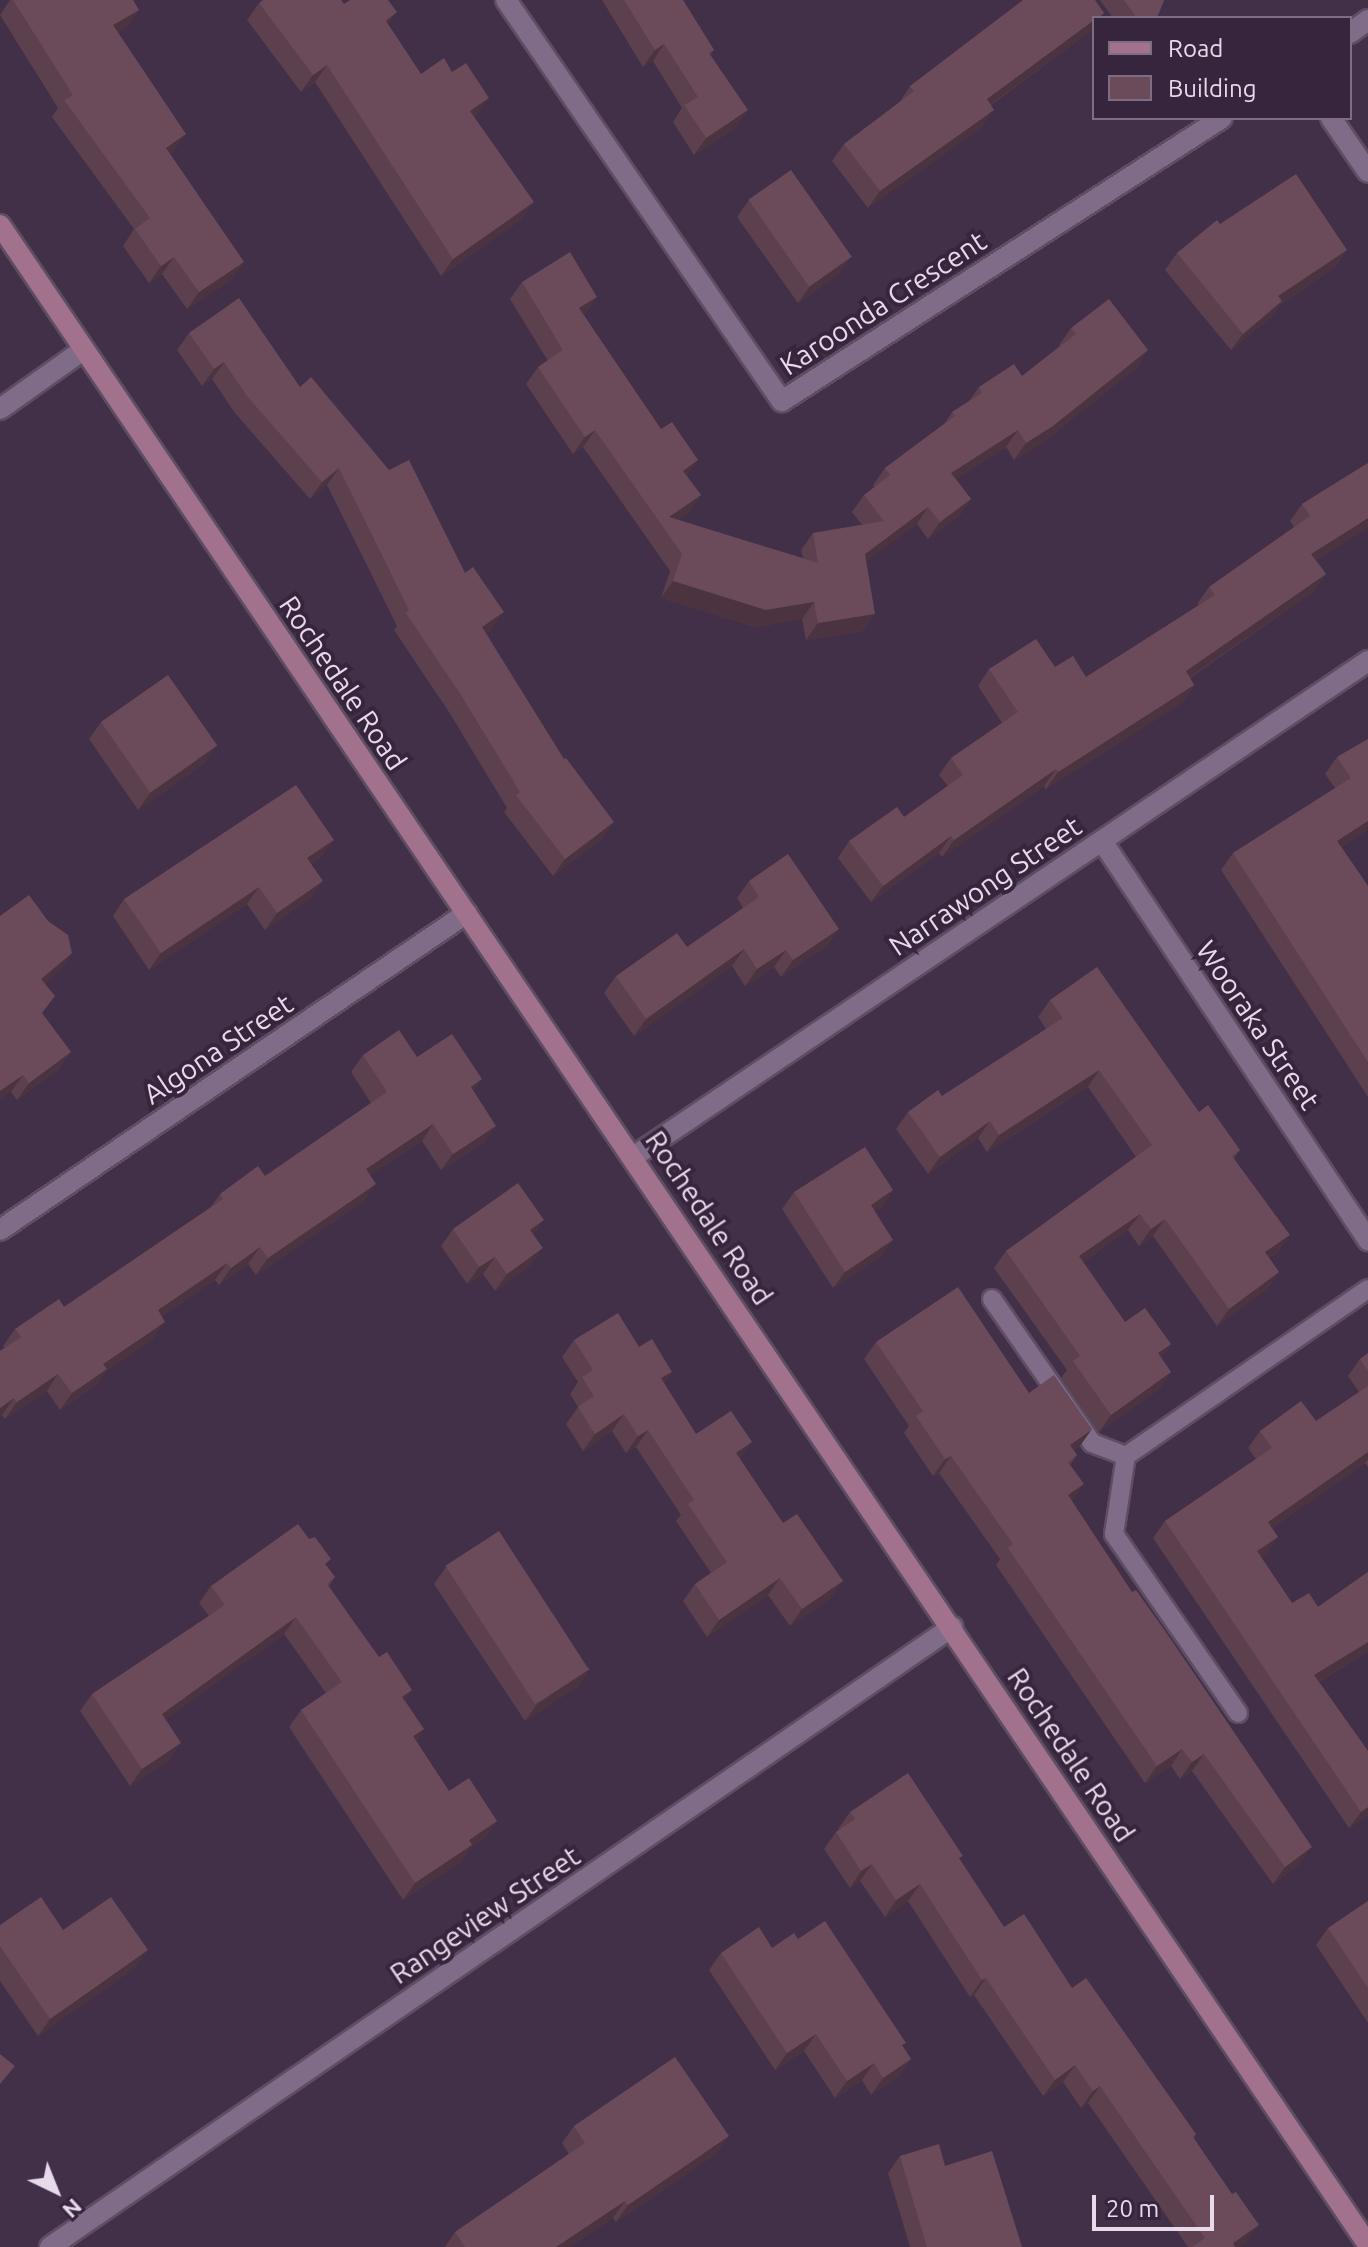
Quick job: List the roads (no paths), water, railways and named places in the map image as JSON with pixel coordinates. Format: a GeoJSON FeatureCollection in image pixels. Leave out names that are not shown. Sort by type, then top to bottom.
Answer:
{"type":"FeatureCollection","features":[{"type":"Feature","properties":{"kind":"main road","name":"Rochedale Road"},"geometry":{"type":"LineString","coordinates":[[0,225],[1368,2245]]}},
{"type":"Feature","properties":{"kind":"street","name":"Karoonda Crescent"},"geometry":{"type":"LineString","coordinates":[[506,0],[782,401],[1219,120]]}},
{"type":"Feature","properties":{"kind":"street"},"geometry":{"type":"LineString","coordinates":[[1332,120],[1368,172]]}},
{"type":"Feature","properties":{"kind":"street"},"geometry":{"type":"LineString","coordinates":[[0,409],[83,350]]}},
{"type":"Feature","properties":{"kind":"street","name":"Narrawong Street"},"geometry":{"type":"LineString","coordinates":[[633,1157],[1368,661]]}},
{"type":"Feature","properties":{"kind":"street","name":"Wooraka Street"},"geometry":{"type":"LineString","coordinates":[[1102,841],[1368,1240]]}},
{"type":"Feature","properties":{"kind":"street","name":"Algona Street"},"geometry":{"type":"LineString","coordinates":[[0,1230],[467,913]]}},
{"type":"Feature","properties":{"kind":"street","name":"Rangeview Street"},"geometry":{"type":"LineString","coordinates":[[50,2247],[952,1627]]}},
{"type":"Feature","properties":{"kind":"lane"},"geometry":{"type":"LineString","coordinates":[[1238,1713],[1114,1534],[1126,1456],[1368,1289]]}},
{"type":"Feature","properties":{"kind":"lane"},"geometry":{"type":"LineString","coordinates":[[992,1299],[1092,1443],[1126,1456]]}}]}
